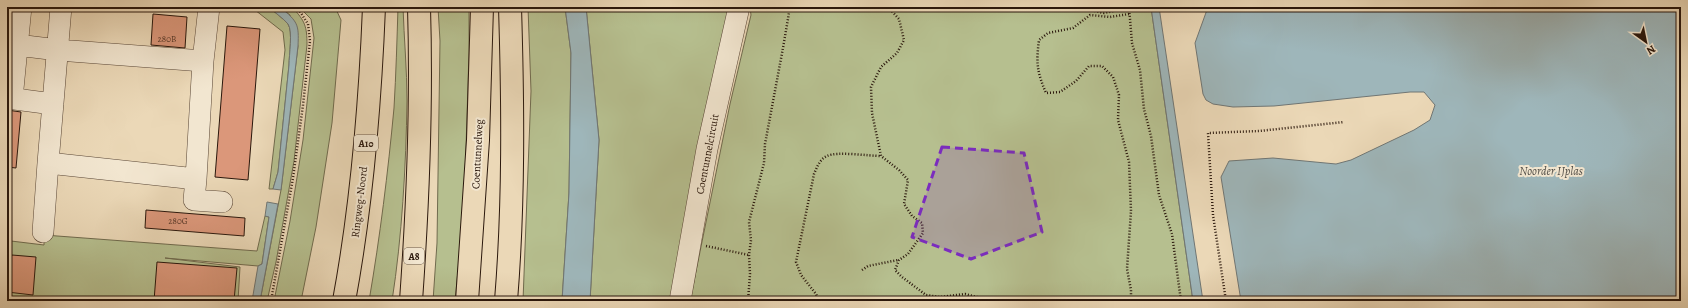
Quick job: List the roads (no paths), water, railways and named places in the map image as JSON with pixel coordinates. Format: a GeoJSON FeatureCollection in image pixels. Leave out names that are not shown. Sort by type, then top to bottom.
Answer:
{"type":"FeatureCollection","features":[{"type":"Feature","properties":{"kind":"highway","name":"Ringweg-Noord"},"geometry":{"type":"LineString","coordinates":[[344,301],[365,151],[371,83],[374,7]]}},
{"type":"Feature","properties":{"kind":"highway"},"geometry":{"type":"LineString","coordinates":[[404,301],[417,211],[421,78],[419,7]]}},
{"type":"Feature","properties":{"kind":"highway","name":"Coentunnelweg"},"geometry":{"type":"LineString","coordinates":[[467,301],[478,140],[482,7]]}},
{"type":"Feature","properties":{"kind":"highway"},"geometry":{"type":"LineString","coordinates":[[506,301],[511,203],[512,77],[510,7]]}},
{"type":"Feature","properties":{"kind":"highway","name":"A8"},"geometry":{"type":"LineString","coordinates":[[411,301],[417,211]]}},
{"type":"Feature","properties":{"kind":"street"},"geometry":{"type":"LineString","coordinates":[[21,7],[10,98],[53,104]]}},
{"type":"Feature","properties":{"kind":"street"},"geometry":{"type":"LineString","coordinates":[[43,232],[61,7]]}},
{"type":"Feature","properties":{"kind":"street"},"geometry":{"type":"LineString","coordinates":[[209,7],[203,61],[194,200],[222,202]]}},
{"type":"Feature","properties":{"kind":"street","name":"Coentunnelcircuit"},"geometry":{"type":"LineString","coordinates":[[680,301],[707,148],[739,7]]}},
{"type":"Feature","properties":{"kind":"street"},"geometry":{"type":"LineString","coordinates":[[17,46],[203,61]]}},
{"type":"Feature","properties":{"kind":"street"},"geometry":{"type":"LineString","coordinates":[[48,163],[196,179]]}},
{"type":"Feature","properties":{"kind":"water"},"geometry":{"type":"Polygon","coordinates":[[[269,7],[280,7],[286,12],[294,20],[298,33],[298,46],[281,190],[273,189],[278,172],[289,65],[290,32],[288,24],[269,7]]]}},
{"type":"Feature","properties":{"kind":"water"},"geometry":{"type":"Polygon","coordinates":[[[565,7],[586,7],[599,140],[590,301],[562,301],[569,193],[571,53],[565,7]]]}},
{"type":"Feature","properties":{"kind":"water"},"geometry":{"type":"Polygon","coordinates":[[[1151,7],[1159,7],[1203,301],[1193,301],[1151,7]]]}},
{"type":"Feature","properties":{"kind":"water","name":"Noorder IJplas"},"geometry":{"type":"Polygon","coordinates":[[[1208,7],[1681,7],[1681,301],[1241,301],[1221,177],[1229,161],[1273,158],[1336,164],[1351,160],[1414,130],[1430,120],[1435,105],[1424,92],[1410,92],[1274,106],[1233,107],[1213,104],[1206,100],[1203,94],[1195,43],[1208,7]]]}},
{"type":"Feature","properties":{"kind":"water"},"geometry":{"type":"Polygon","coordinates":[[[267,202],[278,204],[260,301],[252,301],[258,266],[262,264],[269,217],[265,216],[267,202]]]}}]}
